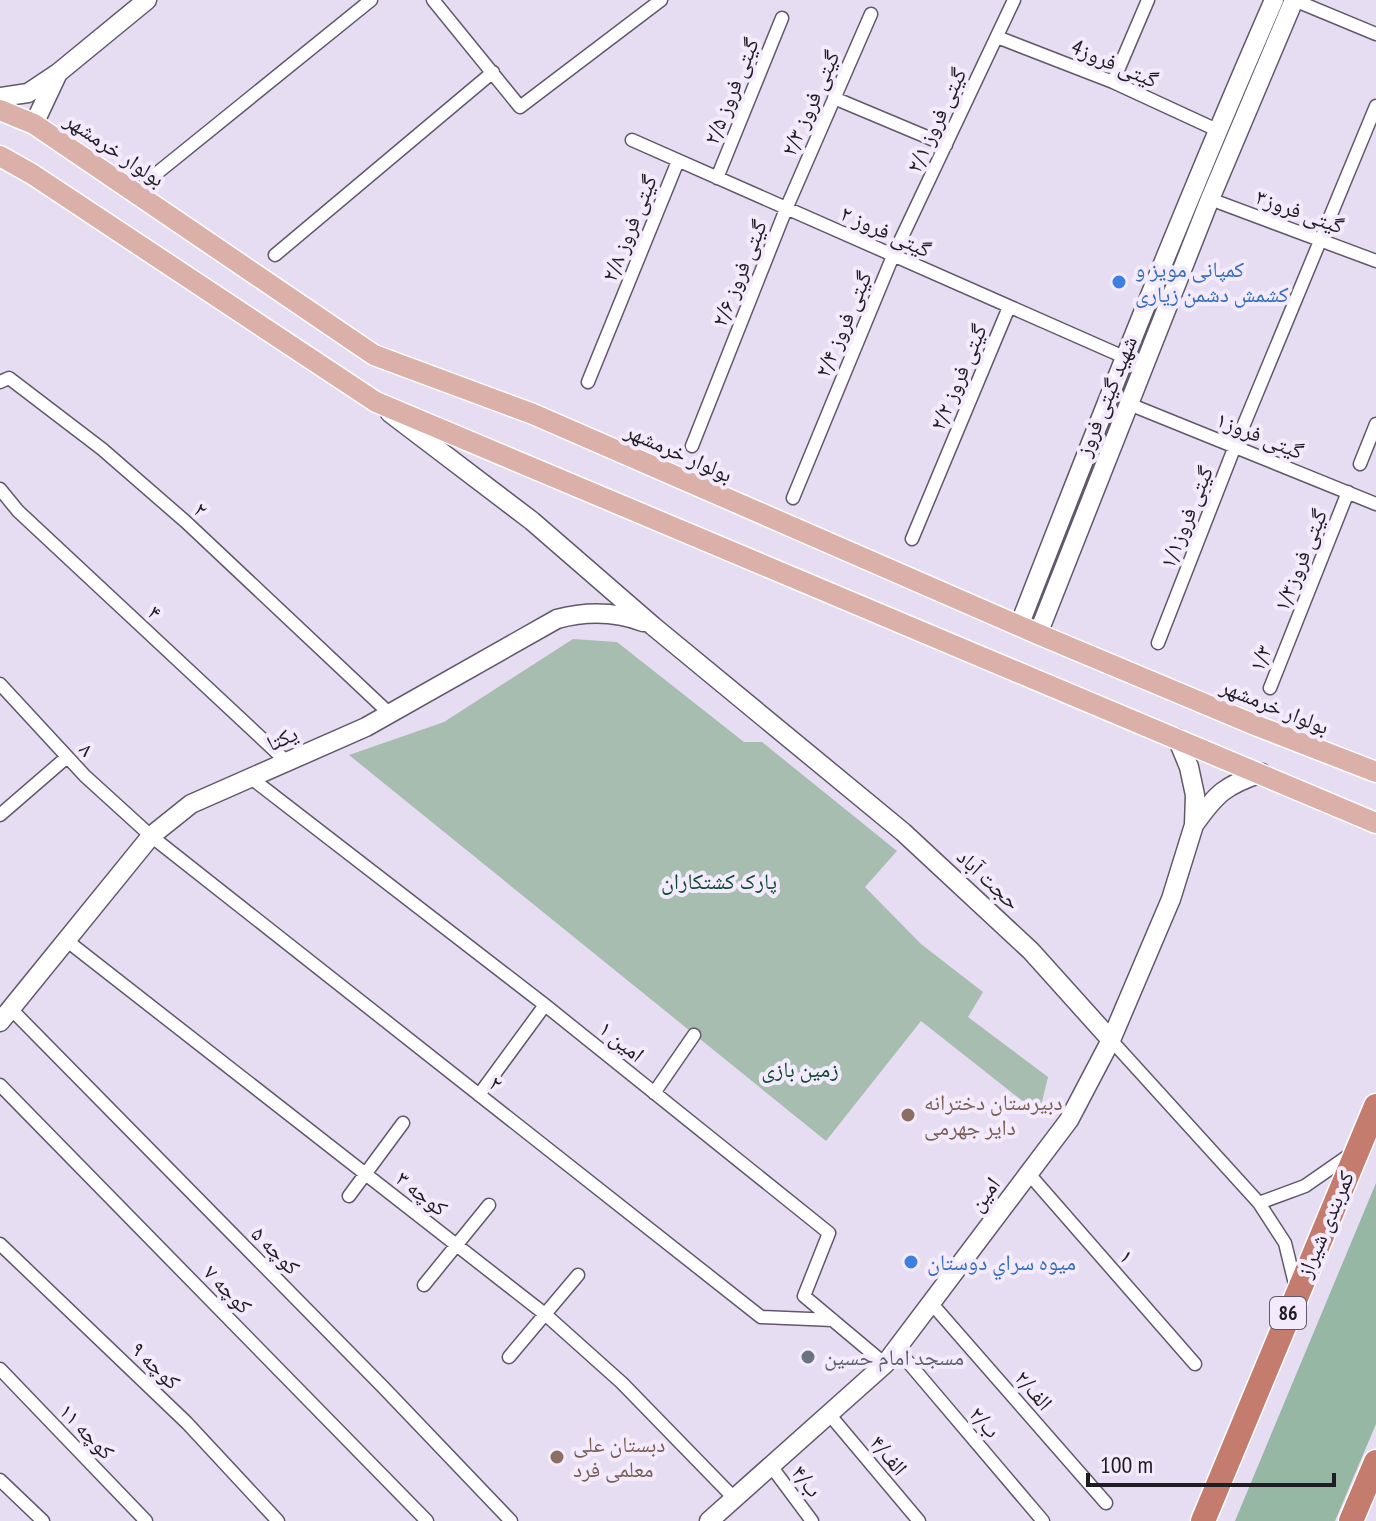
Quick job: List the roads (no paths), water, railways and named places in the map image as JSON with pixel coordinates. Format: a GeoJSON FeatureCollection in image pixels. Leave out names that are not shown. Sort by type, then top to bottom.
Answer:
{"type":"FeatureCollection","features":[{"type":"Feature","properties":{"kind":"highway","name":"کمربندی شیراز"},"geometry":{"type":"LineString","coordinates":[[1203,1521],[1376,1106]]}},
{"type":"Feature","properties":{"kind":"highway"},"geometry":{"type":"LineString","coordinates":[[1351,1521],[1376,1462]]}},
{"type":"Feature","properties":{"kind":"main road","name":"بولوار خرمشهر"},"geometry":{"type":"LineString","coordinates":[[0,110],[34,124],[374,355],[533,414],[1019,626],[1376,772]]}},
{"type":"Feature","properties":{"kind":"main road"},"geometry":{"type":"LineString","coordinates":[[0,156],[32,174],[376,402],[1376,823]]}},
{"type":"Feature","properties":{"kind":"street"},"geometry":{"type":"LineString","coordinates":[[0,97],[28,93],[58,73],[147,0]]}},
{"type":"Feature","properties":{"kind":"street"},"geometry":{"type":"LineString","coordinates":[[146,182],[371,0]]}},
{"type":"Feature","properties":{"kind":"street"},"geometry":{"type":"LineString","coordinates":[[433,0],[520,107],[661,0]]}},
{"type":"Feature","properties":{"kind":"street","name":"گیتی فروز ۲/۱"},"geometry":{"type":"LineString","coordinates":[[893,256],[1014,0]]}},
{"type":"Feature","properties":{"kind":"street"},"geometry":{"type":"LineString","coordinates":[[1113,82],[1148,0]]}},
{"type":"Feature","properties":{"kind":"street"},"geometry":{"type":"LineString","coordinates":[[1286,2],[1376,34]]}},
{"type":"Feature","properties":{"kind":"street","name":"شهید گیتی فروز"},"geometry":{"type":"LineString","coordinates":[[1019,626],[1217,130],[1286,2]]}},
{"type":"Feature","properties":{"kind":"street","name":"شهید گیتی فروز"},"geometry":{"type":"LineString","coordinates":[[1038,634],[1286,2]]}},
{"type":"Feature","properties":{"kind":"street","name":"گیتی فروز ۲/۳"},"geometry":{"type":"LineString","coordinates":[[786,209],[871,14]]}},
{"type":"Feature","properties":{"kind":"street","name":"گیتی فروز ۲/۵"},"geometry":{"type":"LineString","coordinates":[[717,178],[782,18]]}},
{"type":"Feature","properties":{"kind":"street","name":"گیتی فروز4"},"geometry":{"type":"LineString","coordinates":[[997,37],[1113,82],[1217,130]]}},
{"type":"Feature","properties":{"kind":"street"},"geometry":{"type":"LineString","coordinates":[[275,255],[493,72]]}},
{"type":"Feature","properties":{"kind":"street"},"geometry":{"type":"LineString","coordinates":[[34,124],[58,73]]}},
{"type":"Feature","properties":{"kind":"street"},"geometry":{"type":"LineString","coordinates":[[834,98],[946,145]]}},
{"type":"Feature","properties":{"kind":"street","name":"۱/۱گیتی فروز"},"geometry":{"type":"LineString","coordinates":[[1158,643],[1235,446],[1376,106]]}},
{"type":"Feature","properties":{"kind":"street","name":"گیتی فروز ۲"},"geometry":{"type":"LineString","coordinates":[[632,140],[1124,357]]}},
{"type":"Feature","properties":{"kind":"street","name":"گیتی فروز ۲/۸"},"geometry":{"type":"LineString","coordinates":[[588,382],[678,161]]}},
{"type":"Feature","properties":{"kind":"street","name":"۳گیتی فروز"},"geometry":{"type":"LineString","coordinates":[[1210,199],[1376,261]]}},
{"type":"Feature","properties":{"kind":"street","name":"گیتی فروز ۲/۶"},"geometry":{"type":"LineString","coordinates":[[692,446],[786,209]]}},
{"type":"Feature","properties":{"kind":"street","name":"گیتی فروز ۲/۴"},"geometry":{"type":"LineString","coordinates":[[793,498],[893,256]]}},
{"type":"Feature","properties":{"kind":"street","name":"گیتی فروز ۲/۲"},"geometry":{"type":"LineString","coordinates":[[912,539],[1009,307]]}},
{"type":"Feature","properties":{"kind":"street","name":"۲"},"geometry":{"type":"LineString","coordinates":[[4,380],[102,449],[186,522],[390,714]]}},
{"type":"Feature","properties":{"kind":"street","name":"حجت آباد"},"geometry":{"type":"LineString","coordinates":[[376,402],[532,521],[653,626],[903,832],[1031,951],[1259,1203],[1285,1243],[1297,1292]]}},
{"type":"Feature","properties":{"kind":"street","name":"۱گیتی فروز"},"geometry":{"type":"LineString","coordinates":[[1129,404],[1376,504]]}},
{"type":"Feature","properties":{"kind":"street"},"geometry":{"type":"LineString","coordinates":[[1360,464],[1376,424]]}},
{"type":"Feature","properties":{"kind":"street","name":"۴"},"geometry":{"type":"LineString","coordinates":[[0,489],[18,511],[287,762]]}},
{"type":"Feature","properties":{"kind":"street","name":"۱/۳گیتی فروز"},"geometry":{"type":"LineString","coordinates":[[1288,643],[1348,492]]}},
{"type":"Feature","properties":{"kind":"street","name":"یکتا"},"geometry":{"type":"LineString","coordinates":[[4,1013],[151,836],[191,804],[390,714],[557,619],[600,612],[628,616],[653,626]]}},
{"type":"Feature","properties":{"kind":"street","name":"۱/۳"},"geometry":{"type":"LineString","coordinates":[[1270,688],[1288,643]]}},
{"type":"Feature","properties":{"kind":"street","name":"۸"},"geometry":{"type":"LineString","coordinates":[[0,684],[85,776],[151,836]]}},
{"type":"Feature","properties":{"kind":"street"},"geometry":{"type":"LineString","coordinates":[[1177,738],[1189,767],[1195,795],[1194,825]]}},
{"type":"Feature","properties":{"kind":"street"},"geometry":{"type":"LineString","coordinates":[[0,815],[67,757]]}},
{"type":"Feature","properties":{"kind":"street"},"geometry":{"type":"LineString","coordinates":[[1194,825],[1211,801],[1233,782],[1262,773]]}},
{"type":"Feature","properties":{"kind":"street","name":"امین ۱"},"geometry":{"type":"LineString","coordinates":[[251,778],[545,1005],[829,1233],[804,1296],[833,1320],[891,1357]]}},
{"type":"Feature","properties":{"kind":"street","name":"امین"},"geometry":{"type":"LineString","coordinates":[[709,1521],[891,1357],[1069,1120],[1111,1040],[1171,899],[1194,825]]}},
{"type":"Feature","properties":{"kind":"street","name":"۲"},"geometry":{"type":"LineString","coordinates":[[151,836],[761,1317],[833,1320]]}},
{"type":"Feature","properties":{"kind":"street","name":"کوچه ۳"},"geometry":{"type":"LineString","coordinates":[[66,940],[546,1315],[622,1383],[734,1498]]}},
{"type":"Feature","properties":{"kind":"street"},"geometry":{"type":"LineString","coordinates":[[479,1095],[545,1005]]}},
{"type":"Feature","properties":{"kind":"street","name":"کوچه ۵"},"geometry":{"type":"LineString","coordinates":[[4,1013],[383,1387],[511,1521]]}},
{"type":"Feature","properties":{"kind":"street"},"geometry":{"type":"LineString","coordinates":[[654,1093],[694,1035]]}},
{"type":"Feature","properties":{"kind":"street","name":"کوچه ۷"},"geometry":{"type":"LineString","coordinates":[[0,1085],[427,1521]]}},
{"type":"Feature","properties":{"kind":"street"},"geometry":{"type":"LineString","coordinates":[[349,1196],[403,1123]]}},
{"type":"Feature","properties":{"kind":"street"},"geometry":{"type":"LineString","coordinates":[[1259,1203],[1305,1186],[1357,1150]]}},
{"type":"Feature","properties":{"kind":"street","name":"۱"},"geometry":{"type":"LineString","coordinates":[[1029,1174],[1195,1364]]}},
{"type":"Feature","properties":{"kind":"street"},"geometry":{"type":"LineString","coordinates":[[424,1285],[489,1205]]}},
{"type":"Feature","properties":{"kind":"street","name":"کوچه ۹"},"geometry":{"type":"LineString","coordinates":[[0,1244],[187,1423],[278,1521]]}},
{"type":"Feature","properties":{"kind":"street"},"geometry":{"type":"LineString","coordinates":[[509,1357],[578,1275]]}},
{"type":"Feature","properties":{"kind":"street","name":"۲/الف"},"geometry":{"type":"LineString","coordinates":[[932,1304],[1106,1503]]}},
{"type":"Feature","properties":{"kind":"street","name":"۲/ب"},"geometry":{"type":"LineString","coordinates":[[891,1357],[1043,1521]]}},
{"type":"Feature","properties":{"kind":"street","name":"کوچه ۱۱"},"geometry":{"type":"LineString","coordinates":[[0,1369],[146,1521]]}},
{"type":"Feature","properties":{"kind":"street","name":"۴/الف"},"geometry":{"type":"LineString","coordinates":[[829,1414],[919,1521]]}},
{"type":"Feature","properties":{"kind":"street","name":"۴/ب"},"geometry":{"type":"LineString","coordinates":[[771,1466],[812,1521]]}},
{"type":"Feature","properties":{"kind":"street"},"geometry":{"type":"LineString","coordinates":[[0,1480],[43,1521]]}},
{"type":"Feature","properties":{"kind":"place","name":"کمپانی مویز و کشمش دشمن زیاری"},"geometry":{"type":"Point","coordinates":[1119,282]}},
{"type":"Feature","properties":{"kind":"place","name":"دبیرستان دخترانه دایر جهرمی"},"geometry":{"type":"Point","coordinates":[908,1115]}},
{"type":"Feature","properties":{"kind":"place","name":"ميوه سراي دوستان"},"geometry":{"type":"Point","coordinates":[911,1262]}},
{"type":"Feature","properties":{"kind":"place","name":"مسجد امام حسین"},"geometry":{"type":"Point","coordinates":[808,1357]}},
{"type":"Feature","properties":{"kind":"place","name":"دبستان علی معلمی فرد"},"geometry":{"type":"Point","coordinates":[557,1457]}},
{"type":"Feature","properties":{"kind":"park label","name":"پارک کشتکاران"},"geometry":{"type":"Point","coordinates":[719,881]}},
{"type":"Feature","properties":{"kind":"park label","name":"زمین بازی"},"geometry":{"type":"Point","coordinates":[800,1069]}}]}
